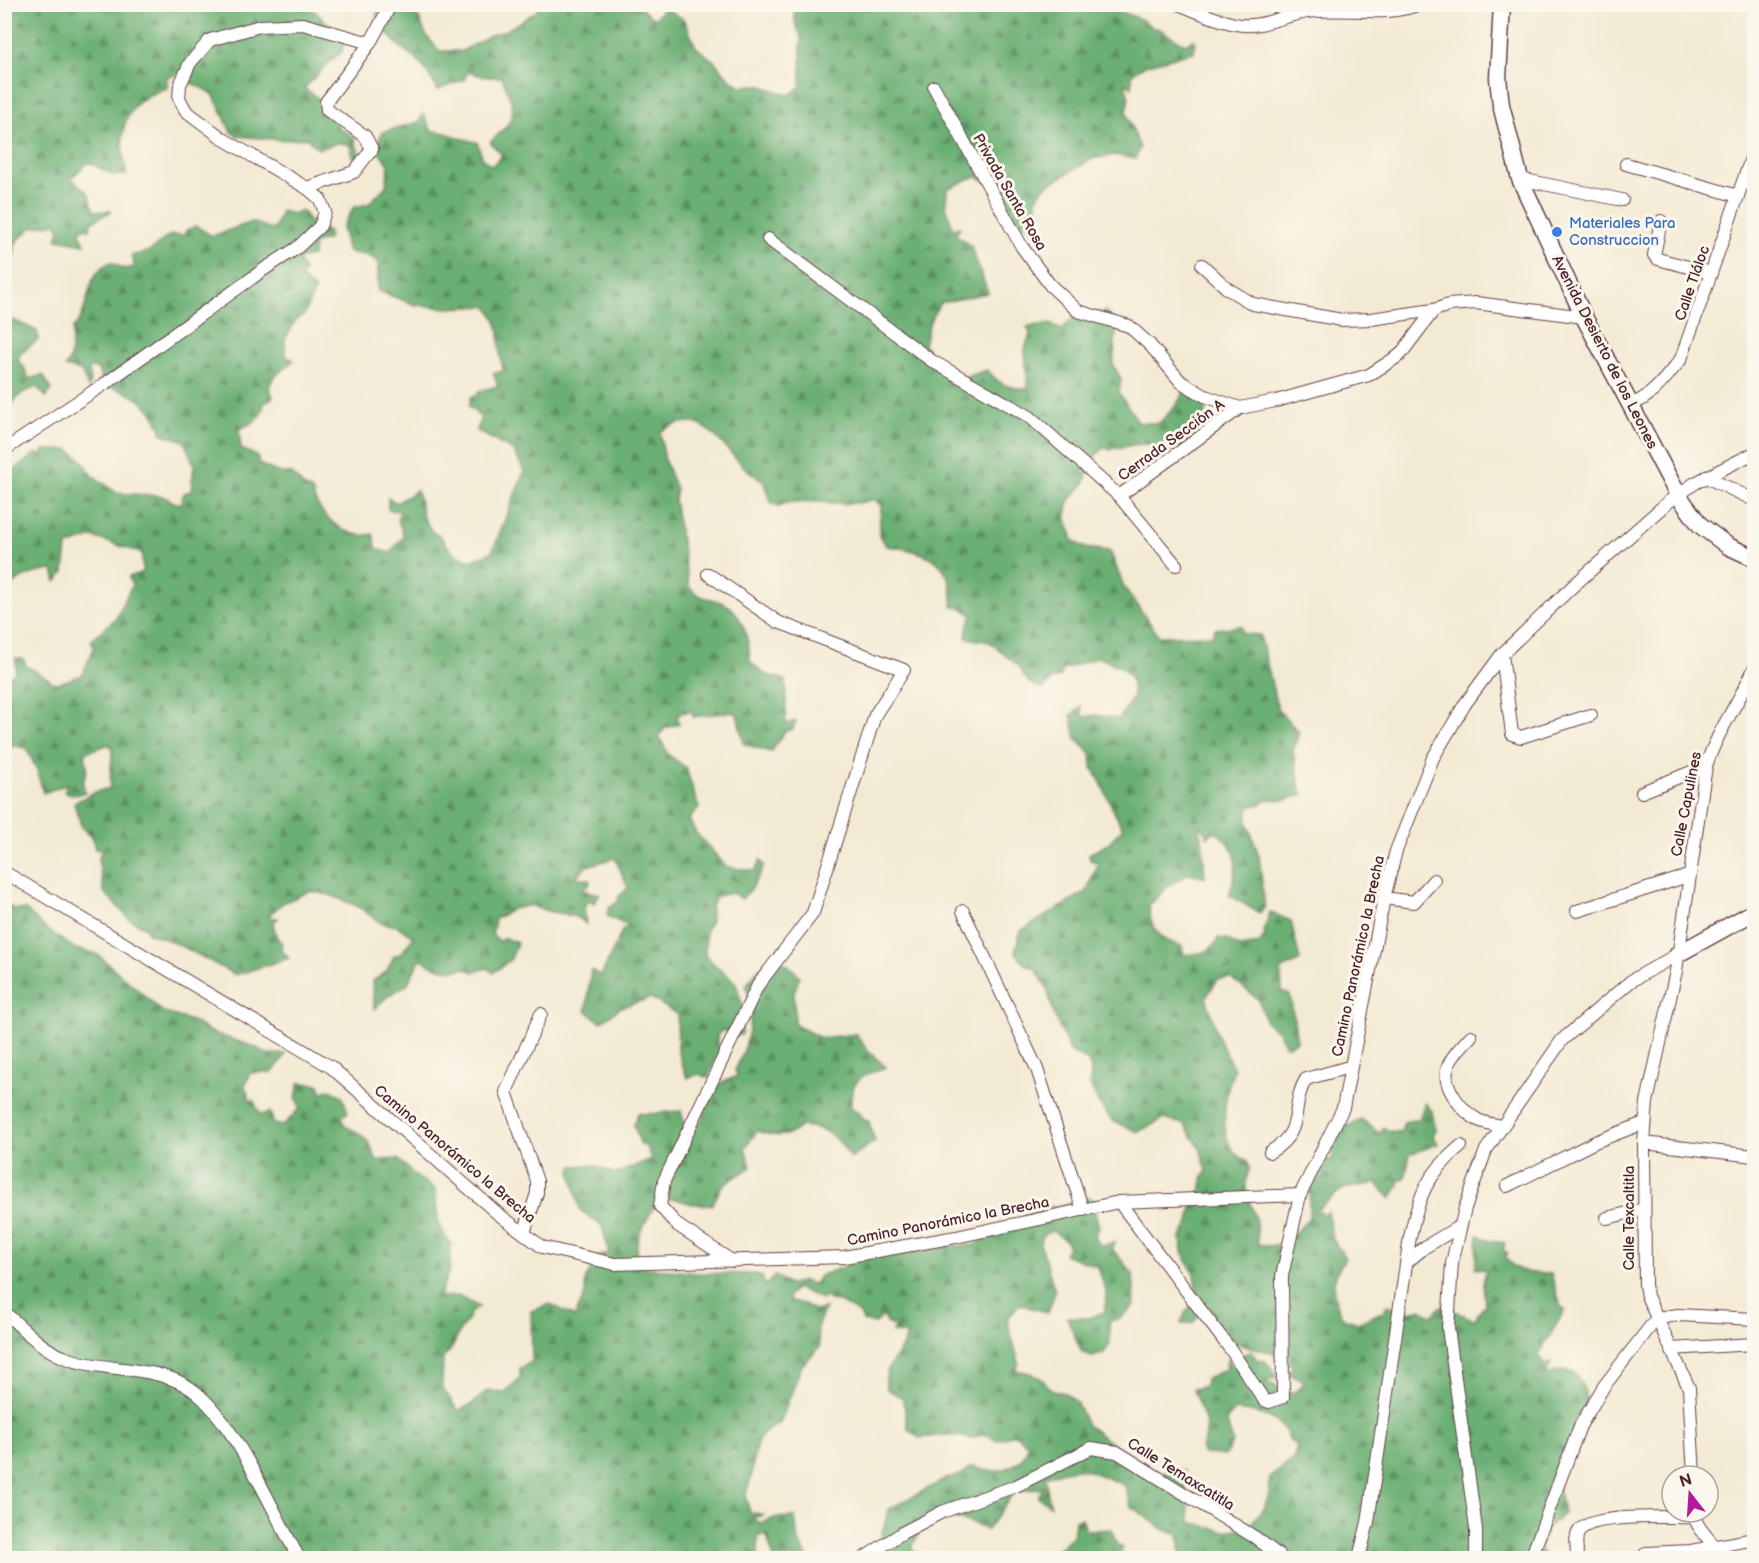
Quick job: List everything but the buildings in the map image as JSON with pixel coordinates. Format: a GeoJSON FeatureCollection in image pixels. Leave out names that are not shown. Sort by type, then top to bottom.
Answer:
{"type":"FeatureCollection","features":[{"type":"Feature","properties":{"kind":"street"},"geometry":{"type":"LineString","coordinates":[[307,188],[354,172],[372,149],[365,136],[327,110],[326,102],[370,43],[391,4]]}},
{"type":"Feature","properties":{"kind":"street"},"geometry":{"type":"LineString","coordinates":[[1178,4],[1236,25],[1269,24],[1301,13],[1320,11],[1401,12],[1420,4]]}},
{"type":"Feature","properties":{"kind":"street","name":"Avenida Desierto de los Leones"},"geometry":{"type":"LineString","coordinates":[[1502,4],[1498,78],[1500,105],[1520,178],[1584,317],[1678,495],[1700,525],[1728,546],[1755,558]]}},
{"type":"Feature","properties":{"kind":"street"},"geometry":{"type":"LineString","coordinates":[[4,450],[106,383],[297,248],[320,226],[326,212],[320,199],[307,188],[225,140],[186,111],[179,98],[180,85],[190,63],[210,40],[260,26],[303,24],[370,43]]}},
{"type":"Feature","properties":{"kind":"street","name":"Privada Santa Rosa"},"geometry":{"type":"LineString","coordinates":[[934,87],[1022,247],[1050,285],[1078,311],[1129,326],[1150,345],[1181,382],[1222,403],[1240,408]]}},
{"type":"Feature","properties":{"kind":"street","name":"Calle Tláloc"},"geometry":{"type":"LineString","coordinates":[[1629,405],[1636,403],[1660,384],[1681,359],[1755,150]]}},
{"type":"Feature","properties":{"kind":"street"},"geometry":{"type":"LineString","coordinates":[[1626,164],[1738,196]]}},
{"type":"Feature","properties":{"kind":"street"},"geometry":{"type":"LineString","coordinates":[[1520,178],[1622,200]]}},
{"type":"Feature","properties":{"kind":"street"},"geometry":{"type":"LineString","coordinates":[[1661,221],[1654,255],[1658,259],[1711,273]]}},
{"type":"Feature","properties":{"kind":"street"},"geometry":{"type":"LineString","coordinates":[[768,239],[933,361],[1030,417],[1119,496],[1176,565]]}},
{"type":"Feature","properties":{"kind":"street"},"geometry":{"type":"LineString","coordinates":[[1202,265],[1228,289],[1253,304],[1342,320],[1371,319],[1434,310],[1449,305],[1476,303],[1584,317]]}},
{"type":"Feature","properties":{"kind":"street"},"geometry":{"type":"LineString","coordinates":[[1240,408],[1276,401],[1369,375],[1400,355],[1434,310]]}},
{"type":"Feature","properties":{"kind":"street","name":"Cerrada Sección A"},"geometry":{"type":"LineString","coordinates":[[1119,496],[1240,408]]}},
{"type":"Feature","properties":{"kind":"street","name":"Camino Panorámico la Brecha"},"geometry":{"type":"LineString","coordinates":[[1119,1202],[1232,1350],[1264,1400],[1269,1402],[1281,1399],[1284,1395],[1280,1297],[1282,1276],[1300,1195],[1342,1108],[1384,898],[1396,851],[1433,758],[1465,705],[1502,654],[1572,586],[1678,495],[1706,477],[1755,453]]}},
{"type":"Feature","properties":{"kind":"street"},"geometry":{"type":"LineString","coordinates":[[1706,477],[1755,500]]}},
{"type":"Feature","properties":{"kind":"street"},"geometry":{"type":"LineString","coordinates":[[708,574],[778,622],[904,670],[875,715],[813,913],[758,985],[664,1181],[660,1206],[677,1225],[732,1261]]}},
{"type":"Feature","properties":{"kind":"street"},"geometry":{"type":"LineString","coordinates":[[1502,654],[1512,734],[1521,737],[1591,715]]}},
{"type":"Feature","properties":{"kind":"street","name":"Calle Capulines"},"geometry":{"type":"LineString","coordinates":[[1678,954],[1706,766],[1714,742],[1739,703],[1755,669]]}},
{"type":"Feature","properties":{"kind":"street"},"geometry":{"type":"LineString","coordinates":[[1642,792],[1706,766]]}},
{"type":"Feature","properties":{"kind":"street","name":"Camino Panorámico la Brecha"},"geometry":{"type":"LineString","coordinates":[[4,872],[331,1067],[462,1183],[542,1247],[615,1264],[844,1257],[956,1237],[1119,1202],[1300,1195]]}},
{"type":"Feature","properties":{"kind":"street"},"geometry":{"type":"LineString","coordinates":[[1578,911],[1688,876]]}},
{"type":"Feature","properties":{"kind":"street"},"geometry":{"type":"LineString","coordinates":[[1384,898],[1414,903],[1434,880]]}},
{"type":"Feature","properties":{"kind":"street"},"geometry":{"type":"LineString","coordinates":[[963,911],[1037,1069],[1083,1209]]}},
{"type":"Feature","properties":{"kind":"street"},"geometry":{"type":"LineString","coordinates":[[1476,1558],[1476,1529],[1448,1328],[1449,1283],[1460,1226],[1486,1150],[1500,1126],[1562,1040],[1631,981],[1755,912]]}},
{"type":"Feature","properties":{"kind":"street","name":"Calle Texcaltitla"},"geometry":{"type":"LineString","coordinates":[[1678,954],[1644,1123],[1645,1285],[1657,1318],[1689,1388],[1693,1464]]}},
{"type":"Feature","properties":{"kind":"street"},"geometry":{"type":"LineString","coordinates":[[524,1233],[537,1193],[537,1181],[506,1092],[541,1014]]}},
{"type":"Feature","properties":{"kind":"street"},"geometry":{"type":"LineString","coordinates":[[1471,1036],[1446,1070],[1447,1084],[1461,1106],[1478,1120],[1500,1126]]}},
{"type":"Feature","properties":{"kind":"street"},"geometry":{"type":"LineString","coordinates":[[1270,1152],[1281,1145],[1296,1122],[1301,1087],[1306,1079],[1349,1067]]}},
{"type":"Feature","properties":{"kind":"street"},"geometry":{"type":"LineString","coordinates":[[1507,1186],[1595,1142],[1644,1123]]}},
{"type":"Feature","properties":{"kind":"street"},"geometry":{"type":"LineString","coordinates":[[1644,1143],[1755,1156]]}},
{"type":"Feature","properties":{"kind":"street"},"geometry":{"type":"LineString","coordinates":[[1359,1558],[1368,1522],[1418,1199],[1445,1159],[1461,1146]]}},
{"type":"Feature","properties":{"kind":"street"},"geometry":{"type":"LineString","coordinates":[[1607,1218],[1644,1209]]}},
{"type":"Feature","properties":{"kind":"street"},"geometry":{"type":"LineString","coordinates":[[1407,1262],[1425,1247],[1460,1226]]}},
{"type":"Feature","properties":{"kind":"street"},"geometry":{"type":"LineString","coordinates":[[4,1312],[44,1347],[67,1359],[169,1378],[187,1386],[207,1403],[243,1455],[299,1558]]}},
{"type":"Feature","properties":{"kind":"street"},"geometry":{"type":"LineString","coordinates":[[1531,1558],[1580,1426],[1604,1386],[1657,1318],[1678,1315],[1755,1318]]}},
{"type":"Feature","properties":{"kind":"street"},"geometry":{"type":"LineString","coordinates":[[1671,1349],[1755,1344]]}},
{"type":"Feature","properties":{"kind":"street","name":"Calle Temaxcatitla"},"geometry":{"type":"LineString","coordinates":[[864,1558],[902,1533],[942,1512],[1016,1486],[1090,1448],[1118,1452],[1256,1538],[1282,1558]]}},
{"type":"Feature","properties":{"kind":"street"},"geometry":{"type":"LineString","coordinates":[[1576,1558],[1576,1538],[1580,1529],[1588,1524],[1604,1520],[1660,1517]]}},
{"type":"Feature","properties":{"kind":"street"},"geometry":{"type":"LineString","coordinates":[[1700,1524],[1718,1552]]}},
{"type":"Feature","properties":{"kind":"street"},"geometry":{"type":"LineString","coordinates":[[1646,1553],[1718,1552],[1755,1539]]}},
{"type":"Feature","properties":{"kind":"green space"},"geometry":{"type":"Polygon","coordinates":[[[5,5],[308,5],[330,25],[341,31],[344,40],[342,52],[304,88],[318,98],[338,127],[354,138],[362,163],[353,158],[349,144],[338,143],[318,149],[307,138],[281,140],[239,136],[231,132],[213,94],[193,84],[182,73],[167,77],[167,88],[138,103],[127,119],[122,140],[126,175],[112,175],[89,162],[71,178],[89,194],[94,211],[112,211],[91,222],[90,229],[82,228],[80,233],[85,244],[56,239],[60,232],[57,223],[33,227],[16,242],[11,270],[5,275],[5,5]]]}},
{"type":"Feature","properties":{"kind":"green space"},"geometry":{"type":"Polygon","coordinates":[[[418,5],[411,14],[417,14],[426,35],[439,51],[462,51],[491,35],[507,30],[534,13],[542,5],[637,5],[654,19],[665,7],[684,20],[696,47],[714,61],[729,78],[741,86],[759,85],[789,95],[801,86],[801,36],[795,22],[794,5],[1106,5],[1142,20],[1155,29],[1158,28],[1184,44],[1195,40],[1194,52],[1145,65],[1132,74],[1132,87],[1125,83],[1129,98],[1126,112],[1140,148],[1135,159],[1114,155],[1092,159],[1044,187],[1036,199],[1040,226],[1006,219],[998,199],[1001,194],[994,186],[976,176],[947,189],[946,206],[953,229],[960,227],[956,235],[971,246],[988,293],[940,303],[930,321],[924,344],[934,360],[964,377],[987,370],[1005,385],[1028,389],[1025,349],[1030,334],[1027,327],[1050,323],[1061,330],[1075,316],[1106,311],[1117,323],[1113,365],[1121,379],[1119,393],[1139,423],[1159,423],[1177,404],[1187,380],[1201,395],[1206,407],[1203,441],[1164,454],[1157,448],[1142,444],[1112,449],[1104,448],[1092,459],[1084,484],[1069,501],[1066,516],[1073,541],[1085,548],[1110,551],[1124,587],[1159,636],[1212,635],[1215,629],[1241,626],[1243,634],[1260,635],[1278,710],[1299,732],[1293,751],[1302,795],[1285,800],[1267,799],[1261,804],[1249,807],[1247,821],[1259,856],[1265,908],[1259,913],[1229,895],[1236,867],[1233,852],[1223,838],[1214,831],[1208,837],[1201,826],[1199,830],[1202,838],[1205,878],[1190,873],[1169,885],[1149,906],[1151,921],[1162,937],[1182,946],[1184,955],[1208,950],[1218,938],[1227,939],[1239,947],[1259,944],[1265,935],[1264,931],[1270,912],[1291,921],[1300,960],[1281,970],[1282,992],[1290,995],[1297,1041],[1286,1046],[1278,1031],[1266,1022],[1259,1000],[1231,978],[1218,979],[1206,997],[1220,1042],[1234,1069],[1225,1106],[1226,1133],[1236,1154],[1246,1160],[1250,1167],[1246,1191],[1255,1218],[1258,1244],[1267,1246],[1281,1243],[1309,1219],[1310,1174],[1319,1161],[1333,1159],[1332,1152],[1325,1146],[1336,1129],[1345,1128],[1361,1119],[1380,1134],[1383,1127],[1389,1131],[1401,1132],[1404,1122],[1419,1119],[1425,1103],[1432,1111],[1436,1130],[1433,1135],[1438,1144],[1410,1154],[1405,1178],[1398,1182],[1399,1185],[1391,1199],[1376,1183],[1343,1189],[1315,1211],[1321,1212],[1323,1216],[1328,1212],[1332,1238],[1345,1258],[1333,1287],[1343,1318],[1358,1323],[1384,1311],[1387,1305],[1404,1312],[1421,1309],[1432,1316],[1442,1305],[1474,1320],[1485,1304],[1483,1283],[1486,1270],[1475,1268],[1478,1235],[1490,1241],[1505,1243],[1503,1250],[1508,1253],[1505,1257],[1514,1267],[1531,1273],[1551,1274],[1561,1307],[1565,1309],[1539,1355],[1545,1365],[1551,1363],[1546,1375],[1564,1370],[1572,1372],[1577,1377],[1584,1391],[1589,1421],[1554,1470],[1564,1514],[1547,1528],[1539,1549],[1548,1558],[1180,1558],[1177,1534],[1164,1530],[1131,1507],[1125,1485],[1094,1472],[1078,1469],[1045,1477],[1050,1505],[1038,1497],[1043,1488],[1014,1492],[987,1530],[957,1519],[926,1519],[912,1547],[917,1558],[860,1558],[863,1552],[880,1540],[889,1509],[946,1479],[960,1475],[973,1466],[989,1471],[1006,1469],[1020,1460],[1028,1445],[1015,1434],[997,1440],[985,1434],[973,1438],[948,1435],[919,1438],[908,1429],[903,1398],[887,1389],[886,1381],[889,1367],[907,1335],[892,1332],[895,1327],[886,1323],[884,1315],[875,1324],[863,1321],[860,1314],[838,1301],[829,1300],[826,1296],[822,1299],[796,1288],[788,1296],[790,1302],[804,1304],[816,1311],[825,1308],[817,1327],[820,1347],[802,1365],[780,1423],[765,1433],[757,1443],[746,1494],[750,1512],[764,1515],[752,1518],[760,1523],[774,1518],[795,1517],[798,1540],[808,1558],[774,1558],[766,1534],[758,1537],[758,1558],[5,1558],[5,902],[13,909],[26,910],[46,929],[76,949],[97,954],[163,1012],[194,1022],[210,1032],[255,1047],[267,1054],[286,1054],[273,1072],[250,1073],[245,1086],[250,1101],[253,1100],[261,1115],[270,1112],[274,1124],[283,1126],[300,1108],[296,1098],[299,1083],[319,1084],[321,1092],[331,1090],[342,1096],[348,1112],[342,1117],[345,1126],[365,1139],[372,1148],[376,1160],[398,1159],[414,1175],[435,1189],[439,1225],[451,1245],[450,1269],[439,1297],[459,1296],[479,1307],[470,1313],[453,1346],[443,1358],[442,1387],[458,1411],[474,1403],[487,1390],[504,1393],[520,1378],[520,1368],[532,1361],[531,1311],[551,1304],[575,1317],[585,1294],[585,1280],[591,1269],[589,1263],[609,1253],[602,1226],[580,1210],[571,1171],[573,1166],[594,1165],[616,1174],[651,1159],[647,1147],[640,1143],[634,1125],[638,1113],[681,1111],[685,1126],[703,1120],[705,1106],[709,1105],[715,1086],[737,1076],[735,1070],[744,1050],[749,1029],[750,1007],[746,986],[762,966],[774,960],[780,960],[800,976],[794,992],[795,1025],[821,1038],[856,1034],[867,1050],[886,1067],[863,1076],[854,1085],[852,1091],[851,1108],[859,1112],[865,1121],[868,1120],[875,1141],[851,1158],[831,1134],[818,1128],[801,1126],[780,1136],[757,1131],[745,1148],[751,1167],[722,1186],[712,1205],[692,1204],[676,1199],[657,1201],[638,1240],[641,1267],[696,1273],[756,1274],[762,1277],[765,1286],[775,1276],[791,1285],[803,1281],[814,1284],[819,1276],[865,1258],[897,1256],[925,1247],[974,1245],[1038,1209],[1082,1202],[1087,1197],[1101,1201],[1094,1208],[1099,1227],[1094,1238],[1102,1246],[1114,1242],[1113,1250],[1133,1274],[1135,1305],[1121,1318],[1109,1321],[1110,1343],[1104,1353],[1092,1357],[1081,1351],[1067,1317],[1088,1318],[1105,1312],[1106,1292],[1098,1267],[1064,1254],[1068,1247],[1067,1242],[1053,1231],[1044,1234],[1040,1243],[1055,1291],[1048,1313],[1019,1304],[1007,1320],[1019,1363],[1016,1370],[1042,1379],[1053,1391],[1065,1393],[1076,1402],[1087,1425],[1152,1473],[1184,1471],[1190,1522],[1223,1531],[1247,1528],[1265,1505],[1269,1493],[1270,1477],[1294,1459],[1297,1445],[1290,1441],[1281,1426],[1268,1417],[1236,1410],[1226,1420],[1233,1442],[1225,1456],[1202,1453],[1206,1424],[1193,1389],[1205,1386],[1206,1379],[1226,1369],[1227,1359],[1237,1369],[1239,1355],[1251,1352],[1258,1360],[1265,1361],[1278,1377],[1265,1382],[1294,1393],[1305,1382],[1289,1374],[1293,1365],[1278,1360],[1272,1352],[1241,1345],[1227,1337],[1209,1311],[1203,1309],[1193,1323],[1181,1324],[1185,1313],[1197,1298],[1194,1274],[1182,1251],[1181,1237],[1189,1223],[1193,1201],[1202,1189],[1202,1178],[1207,1171],[1200,1148],[1184,1124],[1163,1119],[1138,1132],[1112,1121],[1099,1104],[1090,1086],[1091,1068],[1087,1060],[1070,1051],[1054,1015],[1047,988],[1036,969],[1023,963],[1015,951],[1021,931],[1087,891],[1098,863],[1090,860],[1089,854],[1106,845],[1123,828],[1092,768],[1091,753],[1076,739],[1071,715],[1081,706],[1083,717],[1095,715],[1119,719],[1133,697],[1131,678],[1123,668],[1098,657],[1062,670],[1061,677],[1052,679],[1044,689],[1029,683],[1018,666],[990,642],[966,638],[968,625],[973,615],[959,607],[952,606],[951,590],[943,568],[926,555],[887,546],[879,536],[881,506],[874,499],[850,503],[801,502],[778,506],[770,502],[763,480],[749,471],[716,436],[704,428],[692,423],[677,424],[660,432],[665,461],[676,489],[674,500],[689,587],[701,596],[723,603],[736,613],[747,637],[750,661],[764,674],[786,680],[786,724],[796,721],[793,729],[785,731],[771,752],[744,744],[737,714],[729,712],[693,717],[692,711],[680,713],[677,718],[679,724],[665,728],[659,736],[668,754],[686,768],[699,808],[689,820],[696,833],[727,867],[755,871],[760,860],[764,866],[751,889],[742,899],[732,893],[717,896],[711,905],[711,921],[706,929],[705,956],[736,983],[744,1010],[741,1014],[742,1034],[735,1037],[723,1030],[717,1035],[720,1054],[717,1055],[708,1078],[699,1074],[687,1078],[678,1052],[677,1014],[651,998],[621,1007],[601,1022],[586,1011],[591,970],[601,976],[623,929],[630,927],[607,916],[609,907],[619,901],[618,897],[628,888],[615,858],[587,866],[575,877],[589,879],[590,883],[582,890],[600,894],[594,903],[588,900],[584,908],[586,924],[574,917],[546,911],[532,905],[512,909],[495,919],[492,935],[499,941],[505,938],[517,943],[511,959],[493,973],[488,968],[473,972],[465,968],[442,969],[421,958],[407,985],[389,995],[374,1009],[373,981],[386,972],[394,956],[400,954],[414,937],[397,926],[381,923],[357,906],[330,895],[310,891],[283,903],[267,917],[278,918],[273,923],[277,938],[282,943],[281,950],[289,958],[236,975],[180,946],[148,934],[146,928],[129,919],[104,892],[98,859],[102,851],[95,849],[92,837],[82,828],[74,803],[92,793],[110,788],[112,752],[110,744],[86,752],[87,771],[83,781],[85,792],[76,795],[64,792],[68,784],[43,793],[37,770],[26,748],[15,746],[5,750],[5,669],[12,677],[16,669],[16,658],[24,660],[26,666],[51,682],[59,683],[82,675],[94,648],[91,640],[116,618],[132,585],[129,577],[143,572],[142,553],[93,537],[67,546],[64,572],[56,582],[53,570],[38,572],[20,579],[5,594],[4,489],[10,485],[5,482],[5,477],[36,453],[42,456],[44,450],[70,450],[84,462],[91,474],[117,493],[162,496],[180,505],[184,493],[191,491],[194,465],[184,441],[162,434],[159,424],[148,408],[132,395],[103,386],[98,369],[89,368],[88,388],[81,371],[65,367],[70,359],[73,328],[83,312],[96,275],[111,262],[124,269],[135,267],[131,256],[149,251],[169,236],[184,235],[186,230],[196,226],[212,236],[252,222],[274,230],[281,211],[293,214],[302,210],[310,223],[329,232],[328,240],[314,243],[313,256],[298,259],[304,271],[301,277],[315,290],[304,315],[295,321],[285,340],[285,356],[294,360],[273,378],[269,387],[273,397],[264,404],[259,417],[239,429],[241,449],[257,456],[259,464],[277,472],[292,474],[303,486],[312,491],[320,509],[327,517],[353,534],[373,534],[377,549],[390,553],[404,536],[397,518],[401,511],[388,510],[388,497],[397,503],[417,490],[423,517],[432,532],[439,535],[453,553],[471,561],[492,552],[524,472],[514,451],[477,431],[481,418],[469,406],[471,397],[477,396],[479,391],[498,386],[493,373],[504,371],[499,331],[493,315],[487,306],[447,308],[416,305],[378,291],[378,261],[366,255],[348,252],[342,227],[354,207],[368,204],[386,186],[389,164],[376,149],[382,132],[419,122],[423,114],[432,131],[444,132],[477,142],[483,159],[492,166],[502,155],[490,142],[511,120],[512,107],[502,77],[487,77],[468,72],[464,80],[438,90],[419,62],[388,34],[376,14],[381,8],[418,5]]]}},
{"type":"Feature","properties":{"kind":"green space"},"geometry":{"type":"Polygon","coordinates":[[[13,320],[37,331],[39,339],[20,354],[18,361],[24,367],[29,379],[43,375],[52,390],[46,397],[37,387],[22,393],[7,409],[11,420],[5,424],[5,323],[13,320]]]}},
{"type":"Feature","properties":{"kind":"green space"},"geometry":{"type":"Polygon","coordinates":[[[1082,1518],[1086,1531],[1112,1529],[1116,1544],[1122,1547],[1120,1558],[1047,1558],[1073,1536],[1075,1520],[1082,1518]]]}},
{"type":"Feature","properties":{"kind":"place","name":"Materiales Para Construccion"},"geometry":{"type":"Point","coordinates":[1557,232]}}]}
